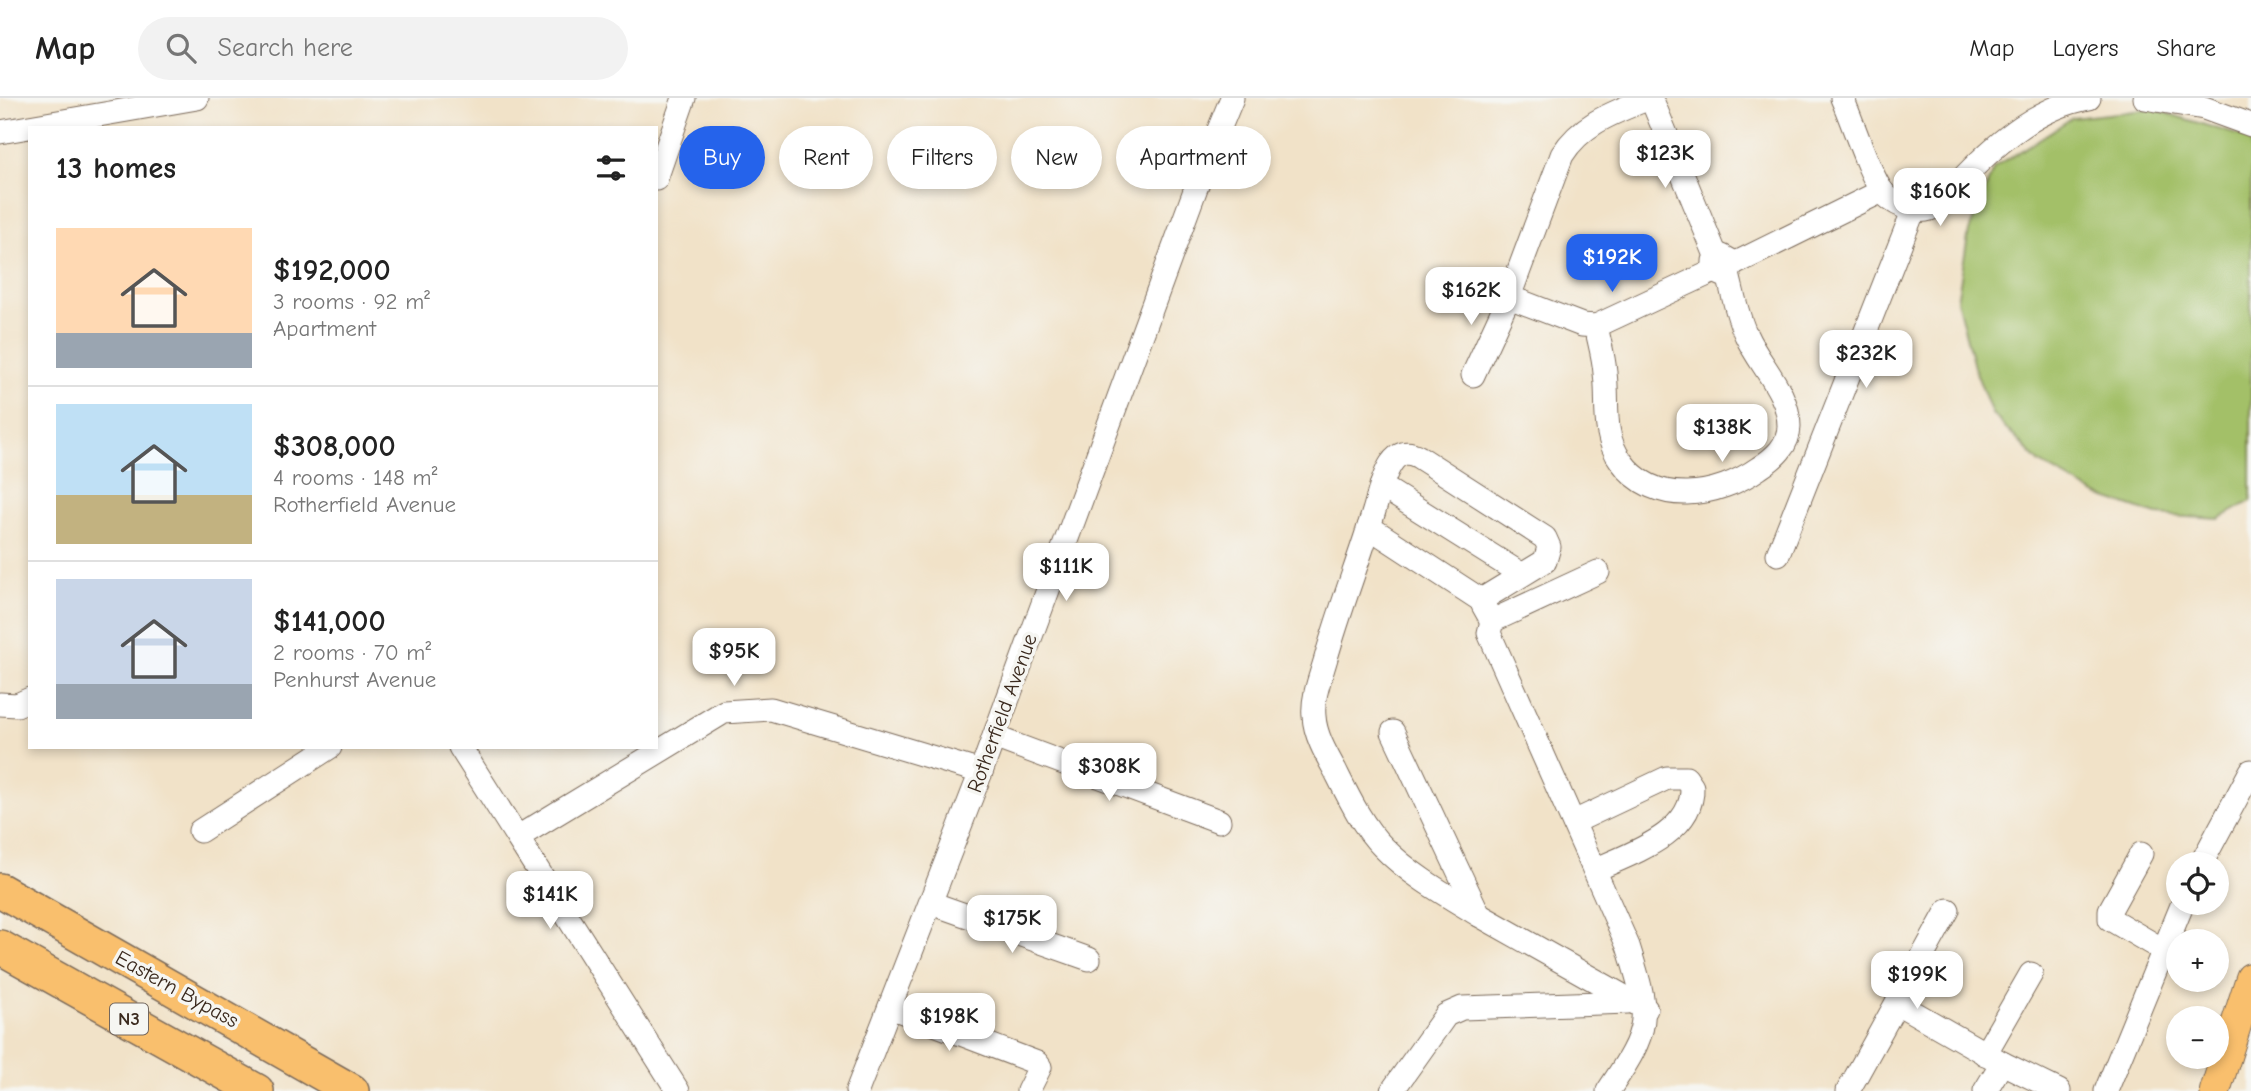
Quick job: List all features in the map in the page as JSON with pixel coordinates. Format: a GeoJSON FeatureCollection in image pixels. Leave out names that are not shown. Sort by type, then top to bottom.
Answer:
{"type":"FeatureCollection","features":[{"type":"Feature","properties":{"kind":"highway","name":"Eastern Bypass"},"geometry":{"type":"LineString","coordinates":[[0,890],[352,1091]]}},
{"type":"Feature","properties":{"kind":"highway","name":"N3"},"geometry":{"type":"LineString","coordinates":[[0,947],[257,1091]]}},
{"type":"Feature","properties":{"kind":"main road"},"geometry":{"type":"LineString","coordinates":[[2215,1091],[2251,978]]}},
{"type":"Feature","properties":{"kind":"street"},"geometry":{"type":"LineString","coordinates":[[0,132],[74,115],[197,98]]}},
{"type":"Feature","properties":{"kind":"street"},"geometry":{"type":"LineString","coordinates":[[658,173],[684,98]]}},
{"type":"Feature","properties":{"kind":"street","name":"Rotherfield Avenue"},"geometry":{"type":"LineString","coordinates":[[857,1091],[981,772],[1204,166],[1232,98]]}},
{"type":"Feature","properties":{"kind":"street"},"geometry":{"type":"LineString","coordinates":[[1842,98],[1882,191],[1899,205],[1913,209],[1930,209],[1944,199],[1987,154],[2025,123],[2065,103],[2089,98]]}},
{"type":"Feature","properties":{"kind":"street"},"geometry":{"type":"LineString","coordinates":[[2145,98],[2204,108],[2251,125]]}},
{"type":"Feature","properties":{"kind":"street"},"geometry":{"type":"LineString","coordinates":[[1473,375],[1509,297],[1562,155],[1570,143],[1603,116],[1649,101],[1723,267],[1746,338],[1780,394],[1789,424],[1786,439],[1777,454],[1755,471],[1721,489],[1699,494],[1676,494],[1631,474],[1619,459],[1606,421],[1605,374],[1596,326]]}},
{"type":"Feature","properties":{"kind":"street"},"geometry":{"type":"LineString","coordinates":[[1509,297],[1582,325],[1596,326],[1882,191]]}},
{"type":"Feature","properties":{"kind":"street"},"geometry":{"type":"LineString","coordinates":[[1778,554],[1913,209]]}},
{"type":"Feature","properties":{"kind":"street"},"geometry":{"type":"LineString","coordinates":[[1608,1091],[1637,1044],[1638,1006],[1628,946],[1491,642],[1489,626],[1486,597],[1545,561],[1549,554],[1545,538],[1534,528],[1409,451],[1396,455],[1381,486],[1316,692],[1314,716],[1321,745],[1363,821],[1382,846],[1440,891],[1638,1006]]}},
{"type":"Feature","properties":{"kind":"street"},"geometry":{"type":"LineString","coordinates":[[1381,486],[1521,575]]}},
{"type":"Feature","properties":{"kind":"street"},"geometry":{"type":"LineString","coordinates":[[1369,527],[1488,612]]}},
{"type":"Feature","properties":{"kind":"street"},"geometry":{"type":"LineString","coordinates":[[1488,612],[1598,572]]}},
{"type":"Feature","properties":{"kind":"street"},"geometry":{"type":"LineString","coordinates":[[0,704],[17,705],[28,700]]}},
{"type":"Feature","properties":{"kind":"street"},"geometry":{"type":"LineString","coordinates":[[518,837],[724,712],[741,709],[771,709],[981,772]]}},
{"type":"Feature","properties":{"kind":"street"},"geometry":{"type":"LineString","coordinates":[[1393,732],[1479,915]]}},
{"type":"Feature","properties":{"kind":"street"},"geometry":{"type":"LineString","coordinates":[[994,737],[1219,821]]}},
{"type":"Feature","properties":{"kind":"street"},"geometry":{"type":"LineString","coordinates":[[200,831],[327,749]]}},
{"type":"Feature","properties":{"kind":"street"},"geometry":{"type":"LineString","coordinates":[[461,749],[678,1091]]}},
{"type":"Feature","properties":{"kind":"street"},"geometry":{"type":"LineString","coordinates":[[2207,852],[2251,771]]}},
{"type":"Feature","properties":{"kind":"street"},"geometry":{"type":"LineString","coordinates":[[1574,822],[1667,778],[1686,778],[1692,787],[1688,810],[1662,836],[1595,870]]}},
{"type":"Feature","properties":{"kind":"street"},"geometry":{"type":"LineString","coordinates":[[2141,854],[2110,910],[2110,919],[2164,950]]}},
{"type":"Feature","properties":{"kind":"street"},"geometry":{"type":"LineString","coordinates":[[931,903],[1089,959]]}},
{"type":"Feature","properties":{"kind":"street"},"geometry":{"type":"LineString","coordinates":[[1848,1091],[1948,910]]}},
{"type":"Feature","properties":{"kind":"street"},"geometry":{"type":"LineString","coordinates":[[2106,1091],[2178,915]]}},
{"type":"Feature","properties":{"kind":"street"},"geometry":{"type":"LineString","coordinates":[[1986,1091],[1994,1058],[2031,974]]}},
{"type":"Feature","properties":{"kind":"street"},"geometry":{"type":"LineString","coordinates":[[1897,1003],[2059,1091]]}},
{"type":"Feature","properties":{"kind":"street"},"geometry":{"type":"LineString","coordinates":[[1392,1091],[1446,1015],[1462,1008],[1638,1006]]}},
{"type":"Feature","properties":{"kind":"street"},"geometry":{"type":"LineString","coordinates":[[890,1007],[1037,1063],[1040,1067],[1028,1091]]}},
{"type":"Feature","properties":{"kind":"green space"},"geometry":{"type":"Polygon","coordinates":[[[2153,109],[2251,139],[2251,501],[2219,519],[2157,515],[2097,495],[2040,463],[1992,414],[1974,367],[1957,300],[1969,231],[1994,168],[2072,118],[2153,109]]]}}]}
